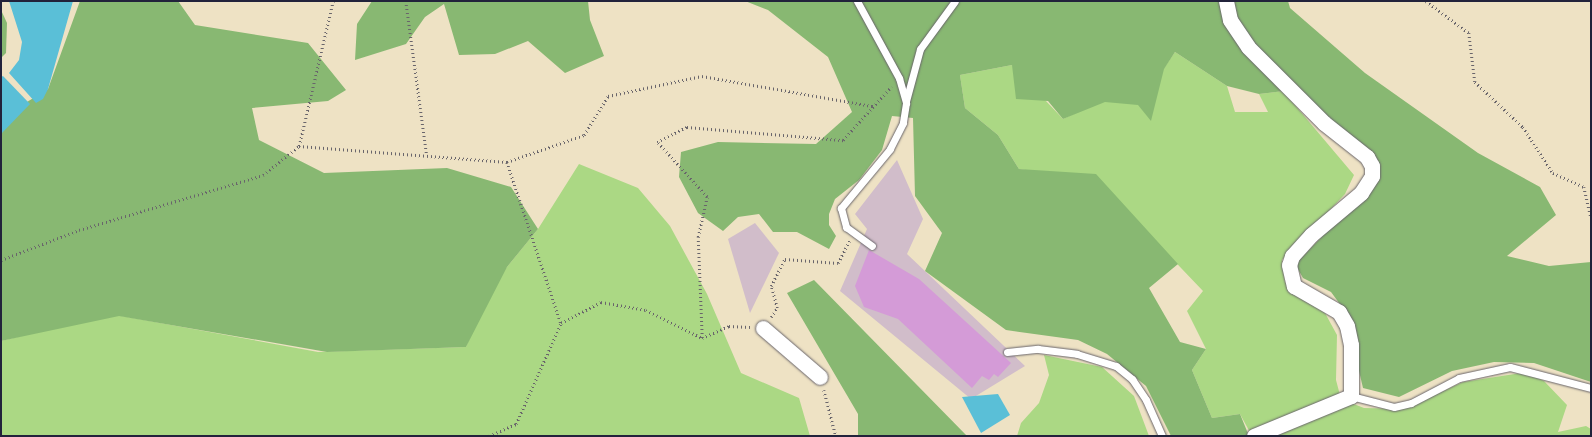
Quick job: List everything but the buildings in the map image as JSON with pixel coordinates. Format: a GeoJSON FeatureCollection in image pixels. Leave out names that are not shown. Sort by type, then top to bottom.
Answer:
{"type":"FeatureCollection","features":[{"type":"Feature","properties":{"kind":"street"},"geometry":{"type":"LineString","coordinates":[[1226,1],[1230,20],[1248,47],[1267,62],[1324,123],[1367,157],[1372,166],[1372,176],[1361,193],[1299,246],[1289,265],[1294,286],[1339,312],[1347,326],[1351,345],[1351,396],[1254,436]]}},
{"type":"Feature","properties":{"kind":"street"},"geometry":{"type":"LineString","coordinates":[[763,328],[820,377]]}},
{"type":"Feature","properties":{"kind":"lane"},"geometry":{"type":"LineString","coordinates":[[857,1],[899,78],[906,103]]}},
{"type":"Feature","properties":{"kind":"lane"},"geometry":{"type":"LineString","coordinates":[[872,246],[853,233],[841,219],[841,208],[890,149],[903,123],[906,103],[920,49],[955,1]]}},
{"type":"Feature","properties":{"kind":"lane"},"geometry":{"type":"LineString","coordinates":[[1007,352],[1038,348],[1077,354],[1116,366],[1132,379],[1146,400],[1162,436]]}},
{"type":"Feature","properties":{"kind":"lane"},"geometry":{"type":"LineString","coordinates":[[1351,396],[1394,407],[1411,403],[1459,378],[1510,367],[1591,388]]}},
{"type":"Feature","properties":{"kind":"path"},"geometry":{"type":"LineString","coordinates":[[1,260],[80,230],[263,174],[299,146],[333,1]]}},
{"type":"Feature","properties":{"kind":"path"},"geometry":{"type":"LineString","coordinates":[[406,1],[427,156]]}},
{"type":"Feature","properties":{"kind":"path"},"geometry":{"type":"LineString","coordinates":[[1426,1],[1469,33],[1475,82],[1523,127],[1553,173],[1584,187],[1591,217]]}},
{"type":"Feature","properties":{"kind":"path"},"geometry":{"type":"LineString","coordinates":[[299,146],[507,162],[584,135],[608,96],[702,76],[874,106]]}},
{"type":"Feature","properties":{"kind":"path"},"geometry":{"type":"LineString","coordinates":[[702,338],[698,237],[707,197],[656,142],[687,127],[844,140],[899,78]]}},
{"type":"Feature","properties":{"kind":"path"},"geometry":{"type":"LineString","coordinates":[[507,162],[561,323]]}},
{"type":"Feature","properties":{"kind":"path"},"geometry":{"type":"LineString","coordinates":[[702,338],[729,326],[763,328],[777,308],[771,286],[785,259],[838,263],[853,233]]}},
{"type":"Feature","properties":{"kind":"path"},"geometry":{"type":"LineString","coordinates":[[489,436],[516,424],[561,323],[601,302],[646,310],[702,338]]}},
{"type":"Feature","properties":{"kind":"path"},"geometry":{"type":"LineString","coordinates":[[820,377],[836,436]]}},
{"type":"Feature","properties":{"kind":"shaded area"},"geometry":{"type":"Polygon","coordinates":[[[897,160],[923,219],[907,254],[1025,366],[971,399],[840,291],[867,229],[855,214],[897,160]]]}},
{"type":"Feature","properties":{"kind":"shaded area"},"geometry":{"type":"Polygon","coordinates":[[[755,223],[779,253],[750,313],[728,239],[755,223]]]}},
{"type":"Feature","properties":{"kind":"green space"},"geometry":{"type":"Polygon","coordinates":[[[80,1],[178,1],[195,25],[308,43],[346,90],[328,101],[252,108],[259,140],[324,173],[447,168],[511,187],[538,229],[507,267],[466,347],[327,352],[119,316],[1,341],[1,118],[48,89],[80,1]]]}},
{"type":"Feature","properties":{"kind":"green space"},"geometry":{"type":"Polygon","coordinates":[[[372,1],[588,1],[590,20],[604,56],[565,73],[528,41],[495,54],[459,55],[444,4],[425,17],[406,44],[355,60],[357,24],[372,1]]]}},
{"type":"Feature","properties":{"kind":"green space"},"geometry":{"type":"Polygon","coordinates":[[[745,1],[1288,1],[1290,8],[1365,73],[1478,153],[1540,187],[1556,215],[1507,256],[1549,266],[1591,262],[1591,382],[1534,363],[1494,362],[1452,371],[1399,397],[1363,388],[1345,311],[1331,292],[1303,278],[1295,264],[1379,179],[1378,166],[1291,90],[1259,94],[1227,86],[1175,52],[1164,69],[1151,121],[1138,105],[1105,102],[1063,119],[1048,101],[1016,99],[1012,65],[960,75],[965,108],[998,135],[1019,169],[1096,174],[1178,264],[1149,288],[1180,342],[1206,349],[1192,370],[1212,418],[1240,414],[1249,436],[1171,436],[1146,386],[1107,354],[1078,340],[1006,330],[925,271],[942,233],[915,196],[913,118],[892,116],[882,150],[859,180],[835,199],[829,214],[829,225],[836,236],[829,249],[797,232],[773,232],[759,214],[738,217],[723,231],[698,213],[679,177],[681,152],[718,142],[816,144],[852,112],[828,57],[768,10],[745,1]]]}},
{"type":"Feature","properties":{"kind":"green space"},"geometry":{"type":"Polygon","coordinates":[[[1,10],[7,23],[6,53],[1,58],[1,10]]]}},
{"type":"Feature","properties":{"kind":"green space"},"geometry":{"type":"Polygon","coordinates":[[[1175,52],[1227,86],[1235,112],[1268,112],[1259,94],[1283,91],[1354,175],[1345,194],[1282,260],[1285,282],[1325,313],[1337,335],[1336,380],[1341,399],[1364,408],[1404,409],[1463,382],[1527,372],[1544,381],[1567,405],[1558,432],[1586,426],[1591,429],[1591,436],[1252,436],[1240,414],[1212,418],[1192,370],[1206,349],[1187,311],[1203,291],[1139,224],[1058,175],[1019,169],[998,135],[965,108],[960,75],[1012,65],[1063,119],[1160,74],[1175,52]]]}},
{"type":"Feature","properties":{"kind":"green space"},"geometry":{"type":"Polygon","coordinates":[[[579,164],[638,188],[670,226],[707,294],[741,373],[799,398],[810,436],[1,436],[1,341],[111,314],[318,352],[466,347],[493,284],[538,229],[579,164]]]}},
{"type":"Feature","properties":{"kind":"green space"},"geometry":{"type":"Polygon","coordinates":[[[814,280],[967,436],[858,436],[858,414],[787,293],[814,280]]]}},
{"type":"Feature","properties":{"kind":"green space"},"geometry":{"type":"Polygon","coordinates":[[[1044,355],[1102,367],[1134,396],[1149,436],[1017,436],[1021,423],[1039,403],[1049,375],[1044,355]]]}},
{"type":"Feature","properties":{"kind":"water"},"geometry":{"type":"Polygon","coordinates":[[[9,1],[73,1],[48,89],[43,99],[36,103],[9,73],[19,60],[22,42],[9,1]]]}},
{"type":"Feature","properties":{"kind":"water"},"geometry":{"type":"Polygon","coordinates":[[[3,76],[30,104],[1,134],[1,77],[3,76]]]}},
{"type":"Feature","properties":{"kind":"water"},"geometry":{"type":"Polygon","coordinates":[[[998,394],[1010,415],[981,433],[962,397],[998,394]]]}}]}
